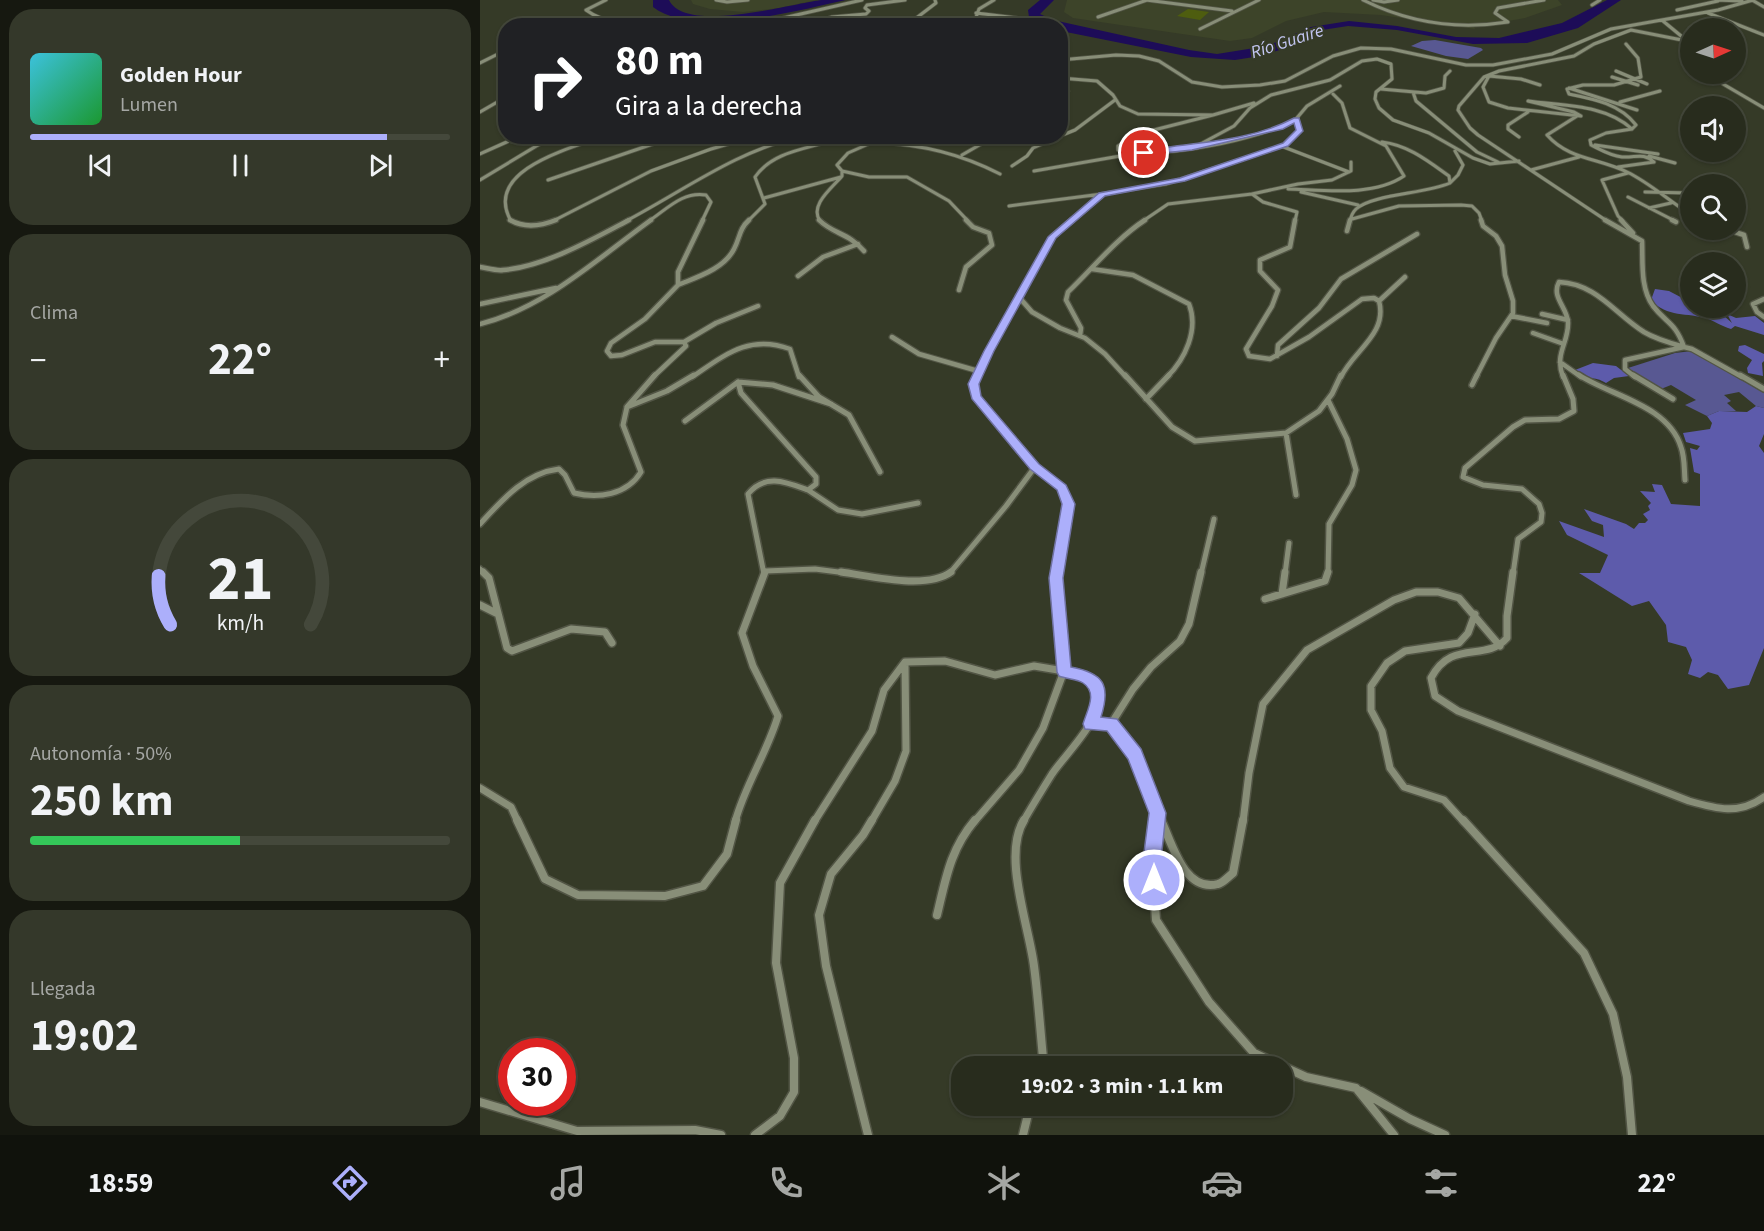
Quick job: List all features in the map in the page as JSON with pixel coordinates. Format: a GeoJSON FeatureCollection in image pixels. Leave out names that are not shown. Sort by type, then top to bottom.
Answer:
{"type":"FeatureCollection","features":[{"type":"Feature","properties":{"kind":"street"},"geometry":{"type":"LineString","coordinates":[[598,18],[586,9],[606,0]]}},
{"type":"Feature","properties":{"kind":"street"},"geometry":{"type":"LineString","coordinates":[[716,0],[727,2],[748,0]]}},
{"type":"Feature","properties":{"kind":"street"},"geometry":{"type":"LineString","coordinates":[[783,18],[862,0]]}},
{"type":"Feature","properties":{"kind":"street"},"geometry":{"type":"LineString","coordinates":[[829,18],[866,14],[869,11],[866,6],[871,4],[905,0]]}},
{"type":"Feature","properties":{"kind":"street"},"geometry":{"type":"LineString","coordinates":[[917,18],[936,3],[935,0]]}},
{"type":"Feature","properties":{"kind":"street"},"geometry":{"type":"LineString","coordinates":[[975,18],[976,12],[994,0]]}},
{"type":"Feature","properties":{"kind":"street"},"geometry":{"type":"LineString","coordinates":[[1098,18],[1110,10],[1146,0],[1232,11]]}},
{"type":"Feature","properties":{"kind":"street"},"geometry":{"type":"LineString","coordinates":[[1180,5],[1191,0]]}},
{"type":"Feature","properties":{"kind":"street"},"geometry":{"type":"LineString","coordinates":[[1200,29],[1210,26],[1232,11],[1259,0]]}},
{"type":"Feature","properties":{"kind":"street"},"geometry":{"type":"LineString","coordinates":[[1363,0],[1391,15],[1465,26],[1505,23],[1507,20],[1495,13],[1498,8],[1544,0]]}},
{"type":"Feature","properties":{"kind":"street"},"geometry":{"type":"LineString","coordinates":[[1373,0],[1384,2],[1398,0]]}},
{"type":"Feature","properties":{"kind":"street"},"geometry":{"type":"LineString","coordinates":[[1592,5],[1600,0]]}},
{"type":"Feature","properties":{"kind":"street"},"geometry":{"type":"LineString","coordinates":[[1677,10],[1717,0],[1751,1],[1764,7]]}},
{"type":"Feature","properties":{"kind":"street"},"geometry":{"type":"LineString","coordinates":[[1677,18],[1737,1]]}},
{"type":"Feature","properties":{"kind":"street"},"geometry":{"type":"LineString","coordinates":[[1068,60],[1098,55],[1129,54],[1152,58],[1166,64],[1181,77],[1193,83],[1229,87],[1290,79],[1340,54],[1361,48],[1387,49],[1441,62],[1484,66],[1555,53],[1604,31],[1663,21],[1751,1]]}},
{"type":"Feature","properties":{"kind":"street"},"geometry":{"type":"LineString","coordinates":[[976,12],[1017,18]]}},
{"type":"Feature","properties":{"kind":"street"},"geometry":{"type":"LineString","coordinates":[[1707,12],[1764,35]]}},
{"type":"Feature","properties":{"kind":"street"},"geometry":{"type":"LineString","coordinates":[[1663,21],[1680,35]]}},
{"type":"Feature","properties":{"kind":"street"},"geometry":{"type":"LineString","coordinates":[[1638,237],[1611,224],[1470,128],[1458,110],[1476,83],[1489,75],[1574,56],[1589,46],[1631,30],[1680,40]]}},
{"type":"Feature","properties":{"kind":"street"},"geometry":{"type":"LineString","coordinates":[[1567,88],[1616,84],[1631,77],[1641,77],[1642,68],[1637,53],[1626,44]]}},
{"type":"Feature","properties":{"kind":"street"},"geometry":{"type":"LineString","coordinates":[[480,63],[498,54]]}},
{"type":"Feature","properties":{"kind":"street"},"geometry":{"type":"LineString","coordinates":[[1192,148],[1234,126],[1250,108],[1271,95],[1330,80],[1362,61],[1371,59],[1384,60],[1391,64],[1392,79],[1376,92],[1375,99],[1387,116],[1401,124],[1437,137],[1454,150],[1485,163],[1519,161]]}},
{"type":"Feature","properties":{"kind":"street"},"geometry":{"type":"LineString","coordinates":[[1435,64],[1441,62]]}},
{"type":"Feature","properties":{"kind":"street"},"geometry":{"type":"LineString","coordinates":[[1381,89],[1426,93],[1441,90],[1444,88],[1445,76],[1450,71]]}},
{"type":"Feature","properties":{"kind":"street"},"geometry":{"type":"LineString","coordinates":[[1616,71],[1647,84]]}},
{"type":"Feature","properties":{"kind":"street"},"geometry":{"type":"LineString","coordinates":[[1489,75],[1521,79],[1540,85]]}},
{"type":"Feature","properties":{"kind":"street"},"geometry":{"type":"LineString","coordinates":[[1489,75],[1483,87],[1489,102],[1502,107],[1578,116]]}},
{"type":"Feature","properties":{"kind":"street"},"geometry":{"type":"LineString","coordinates":[[1612,77],[1638,85]]}},
{"type":"Feature","properties":{"kind":"street"},"geometry":{"type":"LineString","coordinates":[[1068,78],[1096,81],[1113,95],[1124,110],[1138,114],[1213,115]]}},
{"type":"Feature","properties":{"kind":"street"},"geometry":{"type":"LineString","coordinates":[[1723,84],[1764,108]]}},
{"type":"Feature","properties":{"kind":"street"},"geometry":{"type":"LineString","coordinates":[[1034,171],[1130,155],[1192,148],[1281,128],[1296,119],[1304,107],[1333,94],[1340,86]]}},
{"type":"Feature","properties":{"kind":"street"},"geometry":{"type":"LineString","coordinates":[[1567,88],[1618,102],[1637,110]]}},
{"type":"Feature","properties":{"kind":"street"},"geometry":{"type":"LineString","coordinates":[[1567,88],[1569,94],[1627,114],[1636,125],[1632,129],[1597,136],[1590,140],[1592,145],[1611,155],[1622,157],[1639,154],[1675,163]]}},
{"type":"Feature","properties":{"kind":"street"},"geometry":{"type":"LineString","coordinates":[[1618,102],[1660,91]]}},
{"type":"Feature","properties":{"kind":"street"},"geometry":{"type":"LineString","coordinates":[[1413,92],[1416,100],[1477,152],[1501,163]]}},
{"type":"Feature","properties":{"kind":"street"},"geometry":{"type":"LineString","coordinates":[[1080,336],[1081,328],[1066,300],[1068,292],[1116,246],[1124,234],[1168,204],[1283,189],[1353,189],[1385,185],[1401,179],[1404,176],[1402,169],[1388,155],[1386,146],[1351,128],[1347,123],[1347,113],[1339,98],[1333,94]]}},
{"type":"Feature","properties":{"kind":"street"},"geometry":{"type":"LineString","coordinates":[[1068,133],[1076,130],[1115,100]]}},
{"type":"Feature","properties":{"kind":"street"},"geometry":{"type":"LineString","coordinates":[[1130,155],[1118,150],[1118,146],[1129,138],[1263,100]]}},
{"type":"Feature","properties":{"kind":"street"},"geometry":{"type":"LineString","coordinates":[[1632,129],[1620,118],[1600,111],[1528,100],[1574,112],[1581,116],[1547,135],[1555,146],[1593,163],[1616,167],[1659,192],[1680,208]]}},
{"type":"Feature","properties":{"kind":"street"},"geometry":{"type":"LineString","coordinates":[[480,112],[498,102]]}},
{"type":"Feature","properties":{"kind":"street"},"geometry":{"type":"LineString","coordinates":[[1519,137],[1508,129],[1508,125],[1528,111]]}},
{"type":"Feature","properties":{"kind":"street"},"geometry":{"type":"LineString","coordinates":[[1009,206],[1166,184],[1281,146],[1293,139],[1300,131],[1296,119]]}},
{"type":"Feature","properties":{"kind":"street"},"geometry":{"type":"LineString","coordinates":[[1381,142],[1401,145],[1449,176],[1450,183]]}},
{"type":"Feature","properties":{"kind":"street"},"geometry":{"type":"LineString","coordinates":[[480,154],[502,144]]}},
{"type":"Feature","properties":{"kind":"street"},"geometry":{"type":"LineString","coordinates":[[480,180],[540,144]]}},
{"type":"Feature","properties":{"kind":"street"},"geometry":{"type":"LineString","coordinates":[[583,144],[552,155],[517,176],[507,188],[505,205],[510,221],[531,225],[551,222],[651,171],[729,144]]}},
{"type":"Feature","properties":{"kind":"street"},"geometry":{"type":"LineString","coordinates":[[548,180],[653,144]]}},
{"type":"Feature","properties":{"kind":"street"},"geometry":{"type":"LineString","coordinates":[[480,267],[498,271],[527,266],[616,228],[748,154],[770,144]]}},
{"type":"Feature","properties":{"kind":"street"},"geometry":{"type":"LineString","coordinates":[[758,306],[716,323],[684,342],[662,340],[638,348],[621,357],[611,356],[607,351],[611,343],[645,320],[678,285],[725,261],[734,251],[740,230],[762,211],[765,204],[755,177],[759,169],[795,151],[823,144]]}},
{"type":"Feature","properties":{"kind":"street"},"geometry":{"type":"LineString","coordinates":[[848,155],[868,144]]}},
{"type":"Feature","properties":{"kind":"street"},"geometry":{"type":"LineString","coordinates":[[876,144],[840,159],[837,165],[843,171],[869,177],[907,177],[949,201],[973,227],[988,233],[992,238],[992,245],[984,254],[966,266],[961,273],[959,290]]}},
{"type":"Feature","properties":{"kind":"street"},"geometry":{"type":"LineString","coordinates":[[890,144],[962,155],[1000,174]]}},
{"type":"Feature","properties":{"kind":"street"},"geometry":{"type":"LineString","coordinates":[[962,155],[981,144]]}},
{"type":"Feature","properties":{"kind":"street"},"geometry":{"type":"LineString","coordinates":[[1012,166],[1033,148],[1042,144]]}},
{"type":"Feature","properties":{"kind":"street"},"geometry":{"type":"LineString","coordinates":[[1592,145],[1658,154]]}},
{"type":"Feature","properties":{"kind":"street"},"geometry":{"type":"LineString","coordinates":[[1281,146],[1349,172]]}},
{"type":"Feature","properties":{"kind":"street"},"geometry":{"type":"LineString","coordinates":[[1347,231],[1352,213],[1364,205],[1377,199],[1441,189],[1450,183],[1458,175],[1463,165],[1454,150]]}},
{"type":"Feature","properties":{"kind":"street"},"geometry":{"type":"LineString","coordinates":[[1616,167],[1631,163],[1654,162],[1649,157],[1639,154]]}},
{"type":"Feature","properties":{"kind":"street"},"geometry":{"type":"LineString","coordinates":[[1531,170],[1579,157]]}},
{"type":"Feature","properties":{"kind":"street"},"geometry":{"type":"LineString","coordinates":[[1622,157],[1631,163]]}},
{"type":"Feature","properties":{"kind":"street"},"geometry":{"type":"LineString","coordinates":[[1283,189],[1296,184],[1327,183],[1341,179],[1349,172],[1351,162]]}},
{"type":"Feature","properties":{"kind":"street"},"geometry":{"type":"LineString","coordinates":[[843,171],[842,176],[819,204],[816,212],[818,220],[825,226],[847,235],[864,251]]}},
{"type":"Feature","properties":{"kind":"street"},"geometry":{"type":"LineString","coordinates":[[1628,173],[1602,180],[1618,216],[1638,237],[1643,246],[1643,279],[1647,296],[1654,307],[1678,330],[1684,347]]}},
{"type":"Feature","properties":{"kind":"street"},"geometry":{"type":"LineString","coordinates":[[764,198],[842,176]]}},
{"type":"Feature","properties":{"kind":"street"},"geometry":{"type":"LineString","coordinates":[[1283,189],[1322,196],[1346,204],[1364,205]]}},
{"type":"Feature","properties":{"kind":"street"},"geometry":{"type":"LineString","coordinates":[[1645,192],[1680,193]]}},
{"type":"Feature","properties":{"kind":"street"},"geometry":{"type":"LineString","coordinates":[[480,324],[520,312],[683,197],[695,193],[706,195],[711,202],[678,272],[678,285]]}},
{"type":"Feature","properties":{"kind":"street"},"geometry":{"type":"LineString","coordinates":[[937,915],[950,860],[963,836],[1019,770],[1043,728],[1064,672],[1056,578],[1069,504],[1062,488],[1035,466],[975,396],[974,384],[978,371],[1052,237],[1102,194]]}},
{"type":"Feature","properties":{"kind":"street"},"geometry":{"type":"LineString","coordinates":[[1018,296],[1032,312],[1080,336],[1105,354],[1172,427],[1195,441],[1287,433],[1319,411],[1328,400],[1346,368],[1368,343],[1379,324],[1382,312],[1379,301],[1374,298],[1362,299],[1309,337],[1277,356],[1259,359],[1249,356],[1246,349],[1253,333],[1275,303],[1278,291],[1260,271],[1260,260],[1290,247],[1297,212],[1263,202],[1252,194]]}},
{"type":"Feature","properties":{"kind":"street"},"geometry":{"type":"LineString","coordinates":[[1628,197],[1676,222]]}},
{"type":"Feature","properties":{"kind":"street"},"geometry":{"type":"LineString","coordinates":[[1649,208],[1671,203]]}},
{"type":"Feature","properties":{"kind":"street"},"geometry":{"type":"LineString","coordinates":[[1352,219],[1399,207],[1452,205],[1472,207],[1479,213],[1483,226],[1496,236],[1502,246],[1505,275],[1513,300],[1511,316],[1496,338],[1472,385]]}},
{"type":"Feature","properties":{"kind":"street"},"geometry":{"type":"LineString","coordinates":[[1277,356],[1278,345],[1319,308],[1337,282],[1417,234]]}},
{"type":"Feature","properties":{"kind":"street"},"geometry":{"type":"LineString","coordinates":[[1745,240],[1747,247]]}},
{"type":"Feature","properties":{"kind":"street"},"geometry":{"type":"LineString","coordinates":[[798,276],[823,257],[858,244]]}},
{"type":"Feature","properties":{"kind":"street"},"geometry":{"type":"LineString","coordinates":[[1092,269],[1133,275],[1189,304],[1192,312],[1188,349],[1178,366],[1146,399]]}},
{"type":"Feature","properties":{"kind":"street"},"geometry":{"type":"LineString","coordinates":[[1379,301],[1387,292],[1399,286],[1405,277]]}},
{"type":"Feature","properties":{"kind":"street"},"geometry":{"type":"LineString","coordinates":[[1764,389],[1703,354],[1643,331],[1592,290],[1559,282],[1556,291],[1569,328],[1561,343],[1559,367],[1575,402],[1574,411],[1559,418],[1525,420],[1513,427],[1465,468],[1463,477],[1473,484],[1516,486],[1532,493],[1542,510],[1541,522],[1534,530],[1524,533],[1518,539],[1506,638],[1500,646],[1452,656],[1439,663],[1431,678],[1435,696],[1458,711],[1698,804],[1727,813],[1756,804],[1764,797]]}},
{"type":"Feature","properties":{"kind":"street"},"geometry":{"type":"LineString","coordinates":[[480,304],[557,288]]}},
{"type":"Feature","properties":{"kind":"street"},"geometry":{"type":"LineString","coordinates":[[1764,299],[1753,304],[1757,312],[1764,317]]}},
{"type":"Feature","properties":{"kind":"street"},"geometry":{"type":"LineString","coordinates":[[1542,314],[1568,320]]}},
{"type":"Feature","properties":{"kind":"street"},"geometry":{"type":"LineString","coordinates":[[1511,316],[1547,323]]}},
{"type":"Feature","properties":{"kind":"street"},"geometry":{"type":"LineString","coordinates":[[1533,333],[1561,343]]}},
{"type":"Feature","properties":{"kind":"street"},"geometry":{"type":"LineString","coordinates":[[892,338],[919,354],[978,371]]}},
{"type":"Feature","properties":{"kind":"street"},"geometry":{"type":"LineString","coordinates":[[480,524],[536,473],[560,469],[574,493],[583,496],[614,491],[638,480],[641,471],[623,425],[627,407],[637,391],[686,346],[684,342]]}},
{"type":"Feature","properties":{"kind":"street"},"geometry":{"type":"LineString","coordinates":[[627,407],[677,386],[738,346],[755,342],[783,345],[790,349],[800,379],[849,416],[879,472]]}},
{"type":"Feature","properties":{"kind":"street"},"geometry":{"type":"LineString","coordinates":[[1673,399],[1642,382],[1625,369],[1624,364],[1629,358],[1684,347]]}},
{"type":"Feature","properties":{"kind":"street"},"geometry":{"type":"LineString","coordinates":[[1560,362],[1587,381],[1634,401],[1662,421],[1678,439],[1682,451],[1685,480]]}},
{"type":"Feature","properties":{"kind":"street"},"geometry":{"type":"LineString","coordinates":[[685,421],[738,382],[759,381],[809,399],[831,404]]}},
{"type":"Feature","properties":{"kind":"street"},"geometry":{"type":"LineString","coordinates":[[738,382],[741,393],[816,477],[816,484],[808,490]]}},
{"type":"Feature","properties":{"kind":"street"},"geometry":{"type":"LineString","coordinates":[[1266,599],[1325,581],[1329,573],[1328,531],[1356,477],[1354,460],[1328,400]]}},
{"type":"Feature","properties":{"kind":"street"},"geometry":{"type":"LineString","coordinates":[[1287,433],[1296,495]]}},
{"type":"Feature","properties":{"kind":"street"},"geometry":{"type":"LineString","coordinates":[[765,571],[815,569],[927,582],[943,578],[955,569],[1035,466]]}},
{"type":"Feature","properties":{"kind":"street"},"geometry":{"type":"LineString","coordinates":[[480,788],[511,807],[545,879],[578,896],[665,896],[703,886],[727,854],[741,801],[769,746],[778,716],[753,666],[742,633],[765,571],[748,494],[754,484],[763,480],[793,484],[808,490],[838,510],[862,514],[918,503]]}},
{"type":"Feature","properties":{"kind":"street"},"geometry":{"type":"LineString","coordinates":[[1111,724],[1133,689],[1151,667],[1180,641],[1189,624],[1214,519]]}},
{"type":"Feature","properties":{"kind":"street"},"geometry":{"type":"LineString","coordinates":[[1282,594],[1290,543]]}},
{"type":"Feature","properties":{"kind":"street"},"geometry":{"type":"LineString","coordinates":[[480,569],[489,578],[507,648],[512,651],[528,650],[568,629],[582,628],[605,632],[612,643]]}},
{"type":"Feature","properties":{"kind":"street"},"geometry":{"type":"LineString","coordinates":[[1111,724],[1135,754],[1158,813],[1186,874],[1201,884],[1219,884],[1233,873],[1236,862],[1263,704],[1307,650],[1394,600],[1416,592],[1438,592],[1459,598],[1500,646]]}},
{"type":"Feature","properties":{"kind":"street"},"geometry":{"type":"LineString","coordinates":[[480,605],[498,614]]}},
{"type":"Feature","properties":{"kind":"street"},"geometry":{"type":"LineString","coordinates":[[1475,614],[1468,633],[1459,644],[1405,651],[1387,663],[1371,686],[1371,710],[1382,731],[1389,768],[1404,787],[1444,800],[1584,952],[1613,1014],[1627,1077],[1632,1135]]}},
{"type":"Feature","properties":{"kind":"street"},"geometry":{"type":"LineString","coordinates":[[905,662],[945,661],[995,675],[1034,666],[1087,676],[1098,688],[1099,698],[1091,724],[1053,773],[1017,831],[1016,868],[1034,964],[1043,1056]]}},
{"type":"Feature","properties":{"kind":"street"},"geometry":{"type":"LineString","coordinates":[[755,1135],[780,1116],[794,1092],[794,1058],[776,963],[780,883],[803,840],[872,731],[884,690],[905,662]]}},
{"type":"Feature","properties":{"kind":"street"},"geometry":{"type":"LineString","coordinates":[[868,1135],[826,966],[819,915],[831,874],[863,835],[895,781],[906,751],[905,662]]}},
{"type":"Feature","properties":{"kind":"street"},"geometry":{"type":"LineString","coordinates":[[1091,724],[1111,724]]}},
{"type":"Feature","properties":{"kind":"street"},"geometry":{"type":"LineString","coordinates":[[1158,813],[1152,860],[1156,920],[1209,1002],[1254,1053],[1306,1077],[1356,1088],[1410,1119],[1445,1135]]}},
{"type":"Feature","properties":{"kind":"street"},"geometry":{"type":"LineString","coordinates":[[1356,1088],[1394,1135]]}},
{"type":"Feature","properties":{"kind":"street"},"geometry":{"type":"LineString","coordinates":[[480,1102],[577,1131],[694,1130],[721,1135]]}},
{"type":"Feature","properties":{"kind":"street"},"geometry":{"type":"LineString","coordinates":[[1023,1135],[1028,1116]]}},
{"type":"Feature","properties":{"kind":"shaded area"},"geometry":{"type":"Polygon","coordinates":[[[691,0],[816,0],[779,8],[743,12],[710,9],[693,4],[691,0]]]}},
{"type":"Feature","properties":{"kind":"shaded area"},"geometry":{"type":"Polygon","coordinates":[[[1067,0],[1558,0],[1562,5],[1525,18],[1474,27],[1475,29],[1381,15],[1324,12],[1286,21],[1252,38],[1230,41],[1073,18],[1064,12],[1067,0]]]}},
{"type":"Feature","properties":{"kind":"shaded area"},"geometry":{"type":"Polygon","coordinates":[[[1435,40],[1483,50],[1468,59],[1446,56],[1411,46],[1422,41],[1435,40]]]}},
{"type":"Feature","properties":{"kind":"shaded area"},"geometry":{"type":"Polygon","coordinates":[[[1655,289],[1669,291],[1680,297],[1680,314],[1664,310],[1651,300],[1655,289]]]}},
{"type":"Feature","properties":{"kind":"shaded area"},"geometry":{"type":"Polygon","coordinates":[[[1755,316],[1764,323],[1764,335],[1735,326],[1731,329],[1704,318],[1726,318],[1732,323],[1729,318],[1755,316]]]}},
{"type":"Feature","properties":{"kind":"shaded area"},"geometry":{"type":"Polygon","coordinates":[[[1745,345],[1764,354],[1763,376],[1748,373],[1747,368],[1752,360],[1738,351],[1739,346],[1745,345]]]}},
{"type":"Feature","properties":{"kind":"shaded area"},"geometry":{"type":"Polygon","coordinates":[[[1692,351],[1764,393],[1764,408],[1756,406],[1739,392],[1724,395],[1731,401],[1727,403],[1736,411],[1719,411],[1707,416],[1685,405],[1696,400],[1671,385],[1661,389],[1628,368],[1675,353],[1692,351]]]}},
{"type":"Feature","properties":{"kind":"shaded area"},"geometry":{"type":"Polygon","coordinates":[[[1593,363],[1616,366],[1629,376],[1614,378],[1606,383],[1583,376],[1575,370],[1593,363]]]}},
{"type":"Feature","properties":{"kind":"shaded area"},"geometry":{"type":"Polygon","coordinates":[[[1756,406],[1764,408],[1764,434],[1759,446],[1764,453],[1764,648],[1749,685],[1728,689],[1718,675],[1708,672],[1700,678],[1688,674],[1692,660],[1686,647],[1668,642],[1666,625],[1649,601],[1632,606],[1579,573],[1600,573],[1608,555],[1567,535],[1559,521],[1604,537],[1603,525],[1592,521],[1584,509],[1634,529],[1639,523],[1645,523],[1648,520],[1643,514],[1650,510],[1648,506],[1651,503],[1640,491],[1655,492],[1652,484],[1662,485],[1671,504],[1700,506],[1700,474],[1694,472],[1690,448],[1697,450],[1700,446],[1686,442],[1683,433],[1710,429],[1712,423],[1707,416],[1719,411],[1747,412],[1756,406]]]}},
{"type":"Feature","properties":{"kind":"water"},"geometry":{"type":"Polygon","coordinates":[[[653,0],[669,0],[679,10],[696,15],[717,16],[765,11],[822,0],[846,0],[754,18],[680,18],[653,7],[653,0]]]}},
{"type":"Feature","properties":{"kind":"water","name":"Río Guaire"},"geometry":{"type":"Polygon","coordinates":[[[1040,0],[1054,0],[1040,14],[1049,18],[1031,18],[1028,10],[1040,0]]]}},
{"type":"Feature","properties":{"kind":"water","name":"Río Guaire"},"geometry":{"type":"Polygon","coordinates":[[[1607,0],[1621,0],[1578,28],[1527,43],[1473,44],[1397,30],[1348,26],[1322,30],[1289,47],[1260,56],[1235,60],[1191,57],[1068,32],[1068,23],[1217,54],[1267,46],[1311,27],[1349,21],[1397,26],[1456,37],[1499,38],[1562,23],[1607,0]]]}},
{"type":"Feature","properties":{"kind":"building"},"geometry":{"type":"Polygon","coordinates":[[[1188,9],[1209,12],[1200,20],[1177,16],[1188,9]]]}},
{"type":"Feature","properties":{"kind":"route"},"geometry":{"type":"LineString","coordinates":[[1144,153],[1192,148],[1234,139],[1281,128],[1296,119],[1300,131],[1285,145],[1182,180],[1102,194],[1052,237],[978,371],[974,384],[975,396],[1035,466],[1062,488],[1069,504],[1056,578],[1064,672],[1087,676],[1098,688],[1099,698],[1091,724],[1111,724],[1135,754],[1158,813],[1152,860],[1154,880]]}}]}
